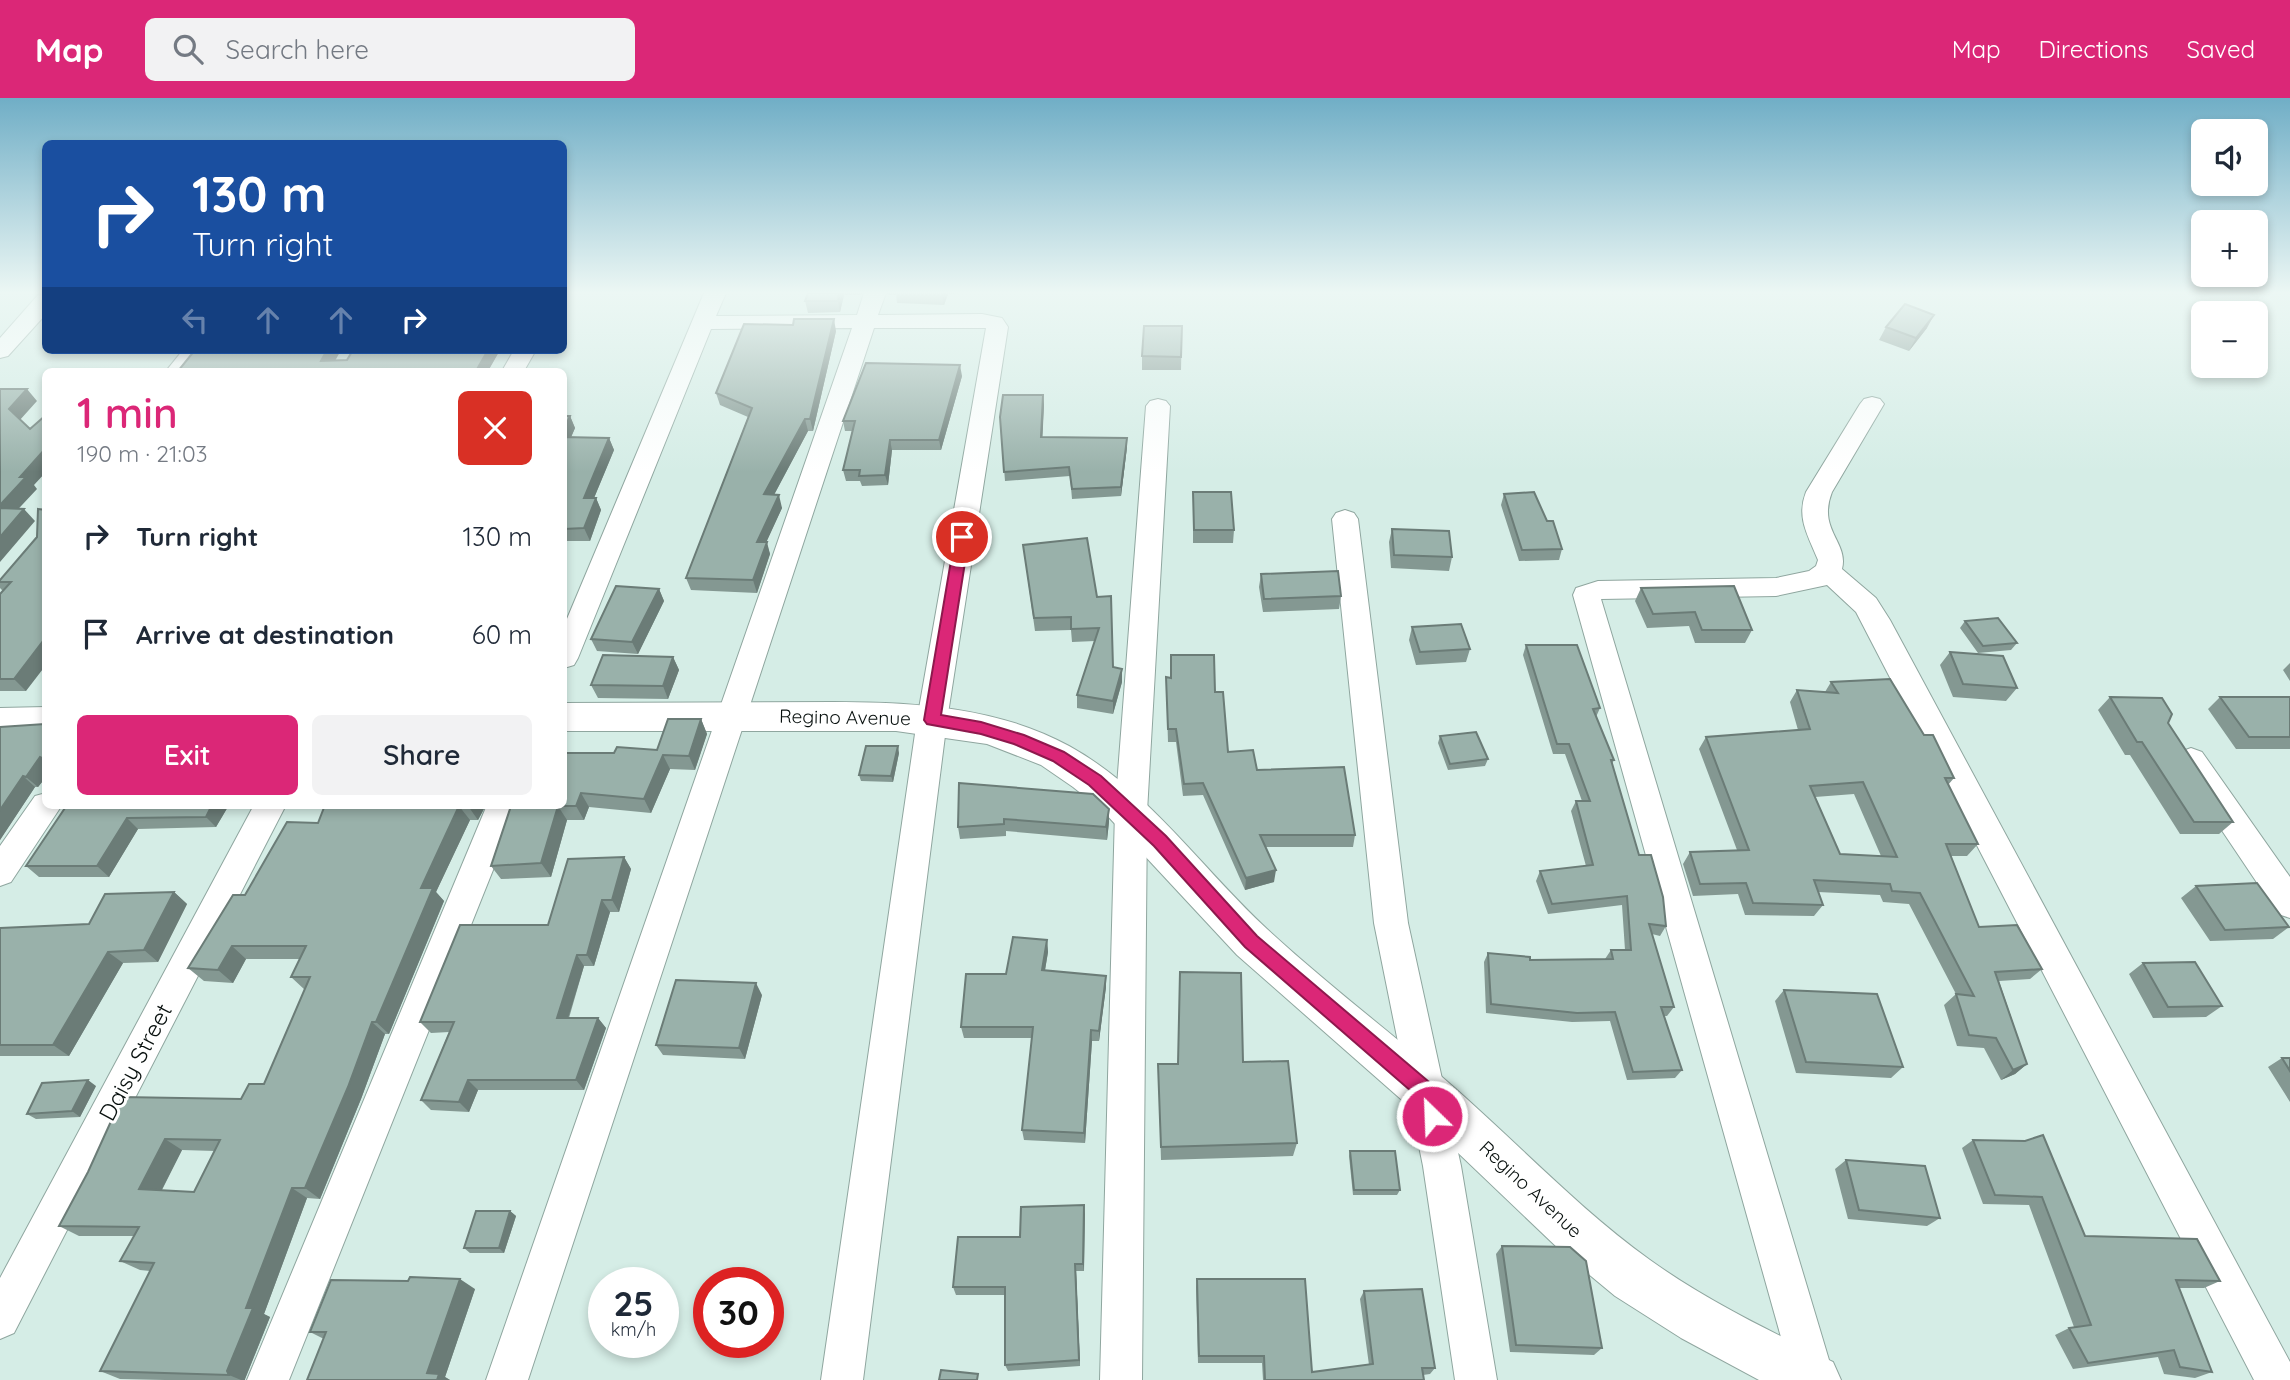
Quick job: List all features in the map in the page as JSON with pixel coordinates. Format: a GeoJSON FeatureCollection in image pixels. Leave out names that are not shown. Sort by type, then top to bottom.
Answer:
{"type":"FeatureCollection","features":[{"type":"Feature","properties":{"kind":"street"},"geometry":{"type":"LineString","coordinates":[[567,651],[690,353]]}},
{"type":"Feature","properties":{"kind":"street"},"geometry":{"type":"LineString","coordinates":[[507,1380],[856,353]]}},
{"type":"Feature","properties":{"kind":"street"},"geometry":{"type":"LineString","coordinates":[[842,1380],[932,720],[993,353]]}},
{"type":"Feature","properties":{"kind":"street"},"geometry":{"type":"LineString","coordinates":[[180,368],[192,354]]}},
{"type":"Feature","properties":{"kind":"street"},"geometry":{"type":"LineString","coordinates":[[1814,1380],[1586,595],[1598,590],[1776,587],[1801,584],[1828,571],[1831,560],[1815,521],[1813,507],[1819,492],[1872,404]]}},
{"type":"Feature","properties":{"kind":"street"},"geometry":{"type":"LineString","coordinates":[[1121,1380],[1131,812],[1158,406]]}},
{"type":"Feature","properties":{"kind":"street"},"geometry":{"type":"LineString","coordinates":[[1345,519],[1391,923],[1402,988],[1428,1093],[1458,1250],[1476,1380]]}},
{"type":"Feature","properties":{"kind":"street"},"geometry":{"type":"LineString","coordinates":[[1828,571],[1866,605],[1876,621],[2277,1380]]}},
{"type":"Feature","properties":{"kind":"street","name":"Regino Avenue"},"geometry":{"type":"LineString","coordinates":[[567,717],[834,715],[932,720],[981,728],[1019,739],[1058,756],[1095,780],[1131,812],[1251,941],[1428,1093],[1586,1242],[1633,1279],[1684,1312],[1814,1380]]}},
{"type":"Feature","properties":{"kind":"street"},"geometry":{"type":"LineString","coordinates":[[0,722],[42,722]]}},
{"type":"Feature","properties":{"kind":"street"},"geometry":{"type":"LineString","coordinates":[[2174,734],[2290,904]]}},
{"type":"Feature","properties":{"kind":"street"},"geometry":{"type":"LineString","coordinates":[[0,872],[43,809]]}},
{"type":"Feature","properties":{"kind":"street","name":"Daisy Street"},"geometry":{"type":"LineString","coordinates":[[0,1319],[268,809]]}},
{"type":"Feature","properties":{"kind":"street"},"geometry":{"type":"LineString","coordinates":[[268,1380],[501,809]]}},
{"type":"Feature","properties":{"kind":"building"},"geometry":{"type":"Polygon","coordinates":[[[732,353],[826,353],[810,419],[805,419],[764,494],[779,495],[757,542],[767,542],[753,580],[686,578],[752,408],[716,393],[732,353]]]}},
{"type":"Feature","properties":{"kind":"building"},"geometry":{"type":"Polygon","coordinates":[[[1142,353],[1181,353],[1181,357],[1142,356],[1142,353]]]}},
{"type":"Feature","properties":{"kind":"building"},"geometry":{"type":"Polygon","coordinates":[[[192,354],[325,354],[321,361],[347,360],[351,354],[486,354],[478,368],[180,368],[192,354]]]}},
{"type":"Feature","properties":{"kind":"building"},"geometry":{"type":"Polygon","coordinates":[[[866,363],[960,365],[939,440],[890,440],[885,475],[859,476],[860,470],[843,470],[855,421],[843,421],[866,363]]]}},
{"type":"Feature","properties":{"kind":"building"},"geometry":{"type":"Polygon","coordinates":[[[0,389],[27,389],[9,409],[30,429],[42,418],[42,452],[20,477],[26,477],[0,505],[0,389]]]}},
{"type":"Feature","properties":{"kind":"building"},"geometry":{"type":"Polygon","coordinates":[[[1003,395],[1043,395],[1041,437],[1127,438],[1121,487],[1072,489],[1069,467],[1004,472],[1000,417],[1003,395]]]}},
{"type":"Feature","properties":{"kind":"building"},"geometry":{"type":"Polygon","coordinates":[[[567,437],[609,438],[584,498],[596,498],[584,528],[567,529],[567,437]]]}},
{"type":"Feature","properties":{"kind":"building"},"geometry":{"type":"Polygon","coordinates":[[[1193,492],[1231,492],[1234,530],[1194,530],[1193,492]]]}},
{"type":"Feature","properties":{"kind":"building"},"geometry":{"type":"Polygon","coordinates":[[[1534,492],[1547,521],[1553,521],[1562,549],[1522,550],[1504,494],[1534,492]]]}},
{"type":"Feature","properties":{"kind":"building"},"geometry":{"type":"Polygon","coordinates":[[[0,508],[24,509],[0,537],[0,508]]]}},
{"type":"Feature","properties":{"kind":"building"},"geometry":{"type":"Polygon","coordinates":[[[38,509],[42,510],[42,642],[14,679],[0,679],[0,594],[11,582],[0,580],[37,537],[38,509]]]}},
{"type":"Feature","properties":{"kind":"building"},"geometry":{"type":"Polygon","coordinates":[[[1392,529],[1449,531],[1452,557],[1394,555],[1392,529]]]}},
{"type":"Feature","properties":{"kind":"building"},"geometry":{"type":"Polygon","coordinates":[[[1087,538],[1097,597],[1111,596],[1113,667],[1122,669],[1113,701],[1077,695],[1099,628],[1071,629],[1071,617],[1034,618],[1023,545],[1087,538]]]}},
{"type":"Feature","properties":{"kind":"building"},"geometry":{"type":"Polygon","coordinates":[[[1338,571],[1341,596],[1264,599],[1261,574],[1338,571]]]}},
{"type":"Feature","properties":{"kind":"building"},"geometry":{"type":"Polygon","coordinates":[[[616,586],[659,589],[632,642],[591,639],[616,586]]]}},
{"type":"Feature","properties":{"kind":"building"},"geometry":{"type":"Polygon","coordinates":[[[1734,586],[1752,630],[1702,630],[1695,612],[1653,614],[1641,588],[1734,586]]]}},
{"type":"Feature","properties":{"kind":"building"},"geometry":{"type":"Polygon","coordinates":[[[1998,618],[2017,643],[1983,646],[1965,621],[1998,618]]]}},
{"type":"Feature","properties":{"kind":"building"},"geometry":{"type":"Polygon","coordinates":[[[1461,624],[1470,649],[1420,652],[1412,627],[1461,624]]]}},
{"type":"Feature","properties":{"kind":"building"},"geometry":{"type":"Polygon","coordinates":[[[1526,645],[1577,645],[1600,708],[1593,709],[1614,760],[1611,760],[1639,855],[1651,855],[1663,897],[1666,926],[1649,924],[1674,1007],[1661,1007],[1682,1070],[1633,1072],[1615,1012],[1577,1013],[1491,1004],[1488,953],[1530,957],[1530,960],[1613,959],[1611,950],[1631,950],[1627,896],[1552,904],[1540,871],[1593,865],[1576,801],[1590,801],[1569,744],[1557,744],[1526,645]]]}},
{"type":"Feature","properties":{"kind":"building"},"geometry":{"type":"Polygon","coordinates":[[[1950,652],[2003,656],[2017,688],[1963,684],[1950,652]]]}},
{"type":"Feature","properties":{"kind":"building"},"geometry":{"type":"Polygon","coordinates":[[[603,655],[673,657],[663,686],[591,685],[603,655]]]}},
{"type":"Feature","properties":{"kind":"building"},"geometry":{"type":"Polygon","coordinates":[[[1171,655],[1214,655],[1215,692],[1223,692],[1228,752],[1253,750],[1257,770],[1344,767],[1355,835],[1260,835],[1276,870],[1246,878],[1203,783],[1184,784],[1176,729],[1168,729],[1166,677],[1171,678],[1171,655]]]}},
{"type":"Feature","properties":{"kind":"building"},"geometry":{"type":"Polygon","coordinates":[[[1890,679],[1924,735],[1933,735],[1954,778],[1945,778],[1978,844],[1946,844],[1979,927],[2017,925],[2042,969],[1995,972],[2027,1064],[2013,1070],[1996,1038],[1969,1035],[1956,994],[1974,996],[1920,893],[1892,891],[1890,884],[1814,880],[1823,905],[1753,903],[1746,883],[1700,884],[1690,852],[1749,850],[1706,737],[1810,729],[1797,690],[1838,693],[1831,682],[1890,679]],[[1863,782],[1810,786],[1840,854],[1897,857],[1863,782]]]}},
{"type":"Feature","properties":{"kind":"building"},"geometry":{"type":"Polygon","coordinates":[[[2110,697],[2162,698],[2172,714],[2168,723],[2233,822],[2194,822],[2142,742],[2137,742],[2110,697]]]}},
{"type":"Feature","properties":{"kind":"building"},"geometry":{"type":"Polygon","coordinates":[[[2220,697],[2290,697],[2290,737],[2249,737],[2220,697]]]}},
{"type":"Feature","properties":{"kind":"building"},"geometry":{"type":"Polygon","coordinates":[[[668,719],[701,719],[689,756],[663,755],[644,799],[581,793],[576,806],[567,806],[567,753],[614,753],[617,747],[657,750],[668,719]]]}},
{"type":"Feature","properties":{"kind":"building"},"geometry":{"type":"Polygon","coordinates":[[[42,724],[42,758],[40,757],[26,777],[23,776],[0,810],[0,727],[42,724]]]}},
{"type":"Feature","properties":{"kind":"building"},"geometry":{"type":"Polygon","coordinates":[[[1476,732],[1488,759],[1450,764],[1440,736],[1476,732]]]}},
{"type":"Feature","properties":{"kind":"building"},"geometry":{"type":"Polygon","coordinates":[[[866,746],[898,746],[891,776],[859,775],[866,746]]]}},
{"type":"Feature","properties":{"kind":"building"},"geometry":{"type":"Polygon","coordinates":[[[959,783],[1093,794],[1109,809],[1106,827],[1004,819],[1004,824],[958,827],[959,783]]]}},
{"type":"Feature","properties":{"kind":"building"},"geometry":{"type":"Polygon","coordinates":[[[64,809],[210,809],[206,817],[127,818],[97,866],[26,866],[64,809]]]}},
{"type":"Feature","properties":{"kind":"building"},"geometry":{"type":"Polygon","coordinates":[[[323,809],[458,809],[421,888],[433,888],[376,1022],[372,1022],[305,1188],[292,1188],[246,1308],[253,1308],[227,1371],[229,1375],[100,1371],[154,1263],[120,1261],[139,1227],[59,1226],[88,1172],[122,1097],[241,1099],[249,1084],[264,1084],[310,977],[291,977],[306,946],[232,946],[218,970],[188,968],[233,895],[245,895],[287,822],[318,823],[323,809]],[[165,1139],[139,1189],[194,1192],[220,1140],[165,1139]]]}},
{"type":"Feature","properties":{"kind":"building"},"geometry":{"type":"Polygon","coordinates":[[[510,809],[557,809],[541,863],[491,866],[510,809]]]}},
{"type":"Feature","properties":{"kind":"building"},"geometry":{"type":"Polygon","coordinates":[[[624,857],[612,900],[602,900],[587,955],[577,955],[557,1018],[598,1018],[576,1080],[468,1080],[459,1102],[421,1100],[454,1022],[420,1022],[460,925],[548,925],[568,859],[624,857]]]}},
{"type":"Feature","properties":{"kind":"building"},"geometry":{"type":"Polygon","coordinates":[[[2257,883],[2289,927],[2225,930],[2196,886],[2257,883]]]}},
{"type":"Feature","properties":{"kind":"building"},"geometry":{"type":"Polygon","coordinates":[[[174,892],[144,950],[108,952],[53,1045],[0,1045],[0,928],[89,924],[105,894],[174,892]]]}},
{"type":"Feature","properties":{"kind":"building"},"geometry":{"type":"Polygon","coordinates":[[[1013,937],[1047,940],[1042,970],[1106,976],[1099,1031],[1091,1030],[1084,1133],[1022,1130],[1033,1027],[961,1027],[966,974],[1006,974],[1013,937]]]}},
{"type":"Feature","properties":{"kind":"building"},"geometry":{"type":"Polygon","coordinates":[[[2195,962],[2222,1006],[2168,1007],[2143,963],[2195,962]]]}},
{"type":"Feature","properties":{"kind":"building"},"geometry":{"type":"Polygon","coordinates":[[[1180,972],[1241,973],[1243,1062],[1288,1061],[1297,1143],[1161,1147],[1158,1064],[1178,1064],[1180,972]]]}},
{"type":"Feature","properties":{"kind":"building"},"geometry":{"type":"Polygon","coordinates":[[[676,980],[756,983],[739,1048],[656,1045],[676,980]]]}},
{"type":"Feature","properties":{"kind":"building"},"geometry":{"type":"Polygon","coordinates":[[[1784,990],[1877,994],[1903,1067],[1806,1062],[1784,990]]]}},
{"type":"Feature","properties":{"kind":"building"},"geometry":{"type":"Polygon","coordinates":[[[2282,1058],[2290,1058],[2290,1071],[2282,1058]]]}},
{"type":"Feature","properties":{"kind":"building"},"geometry":{"type":"Polygon","coordinates":[[[88,1080],[72,1111],[27,1114],[42,1083],[88,1080]]]}},
{"type":"Feature","properties":{"kind":"building"},"geometry":{"type":"Polygon","coordinates":[[[2043,1135],[2085,1236],[2197,1239],[2220,1281],[2176,1280],[2212,1372],[2180,1367],[2174,1350],[2088,1363],[2069,1328],[2091,1325],[2042,1197],[1995,1195],[1973,1140],[2025,1141],[2043,1135]]]}},
{"type":"Feature","properties":{"kind":"building"},"geometry":{"type":"Polygon","coordinates":[[[1350,1151],[1395,1151],[1400,1190],[1354,1190],[1350,1151]]]}},
{"type":"Feature","properties":{"kind":"building"},"geometry":{"type":"Polygon","coordinates":[[[1846,1160],[1925,1166],[1940,1218],[1859,1210],[1846,1160]]]}},
{"type":"Feature","properties":{"kind":"building"},"geometry":{"type":"Polygon","coordinates":[[[1084,1205],[1083,1264],[1075,1264],[1079,1360],[1005,1365],[1005,1287],[953,1287],[958,1237],[1020,1237],[1021,1207],[1084,1205]]]}},
{"type":"Feature","properties":{"kind":"building"},"geometry":{"type":"Polygon","coordinates":[[[476,1211],[510,1211],[499,1248],[464,1248],[476,1211]]]}},
{"type":"Feature","properties":{"kind":"building"},"geometry":{"type":"Polygon","coordinates":[[[1502,1246],[1570,1247],[1586,1261],[1602,1348],[1516,1345],[1502,1246]]]}},
{"type":"Feature","properties":{"kind":"building"},"geometry":{"type":"Polygon","coordinates":[[[410,1277],[460,1279],[427,1373],[439,1374],[437,1380],[307,1380],[326,1332],[310,1332],[331,1280],[408,1281],[410,1277]]]}},
{"type":"Feature","properties":{"kind":"building"},"geometry":{"type":"Polygon","coordinates":[[[1197,1279],[1305,1279],[1312,1372],[1373,1364],[1364,1291],[1422,1289],[1435,1368],[1422,1368],[1424,1380],[1265,1380],[1264,1356],[1199,1356],[1197,1279]]]}},
{"type":"Feature","properties":{"kind":"building"},"geometry":{"type":"Polygon","coordinates":[[[941,1370],[978,1374],[977,1380],[939,1380],[941,1370]]]}},
{"type":"Feature","properties":{"kind":"route"},"geometry":{"type":"LineString","coordinates":[[962,537],[932,720],[981,728],[1019,739],[1058,756],[1095,780],[1160,841],[1251,941],[1428,1093],[1432,1116]]}}]}
